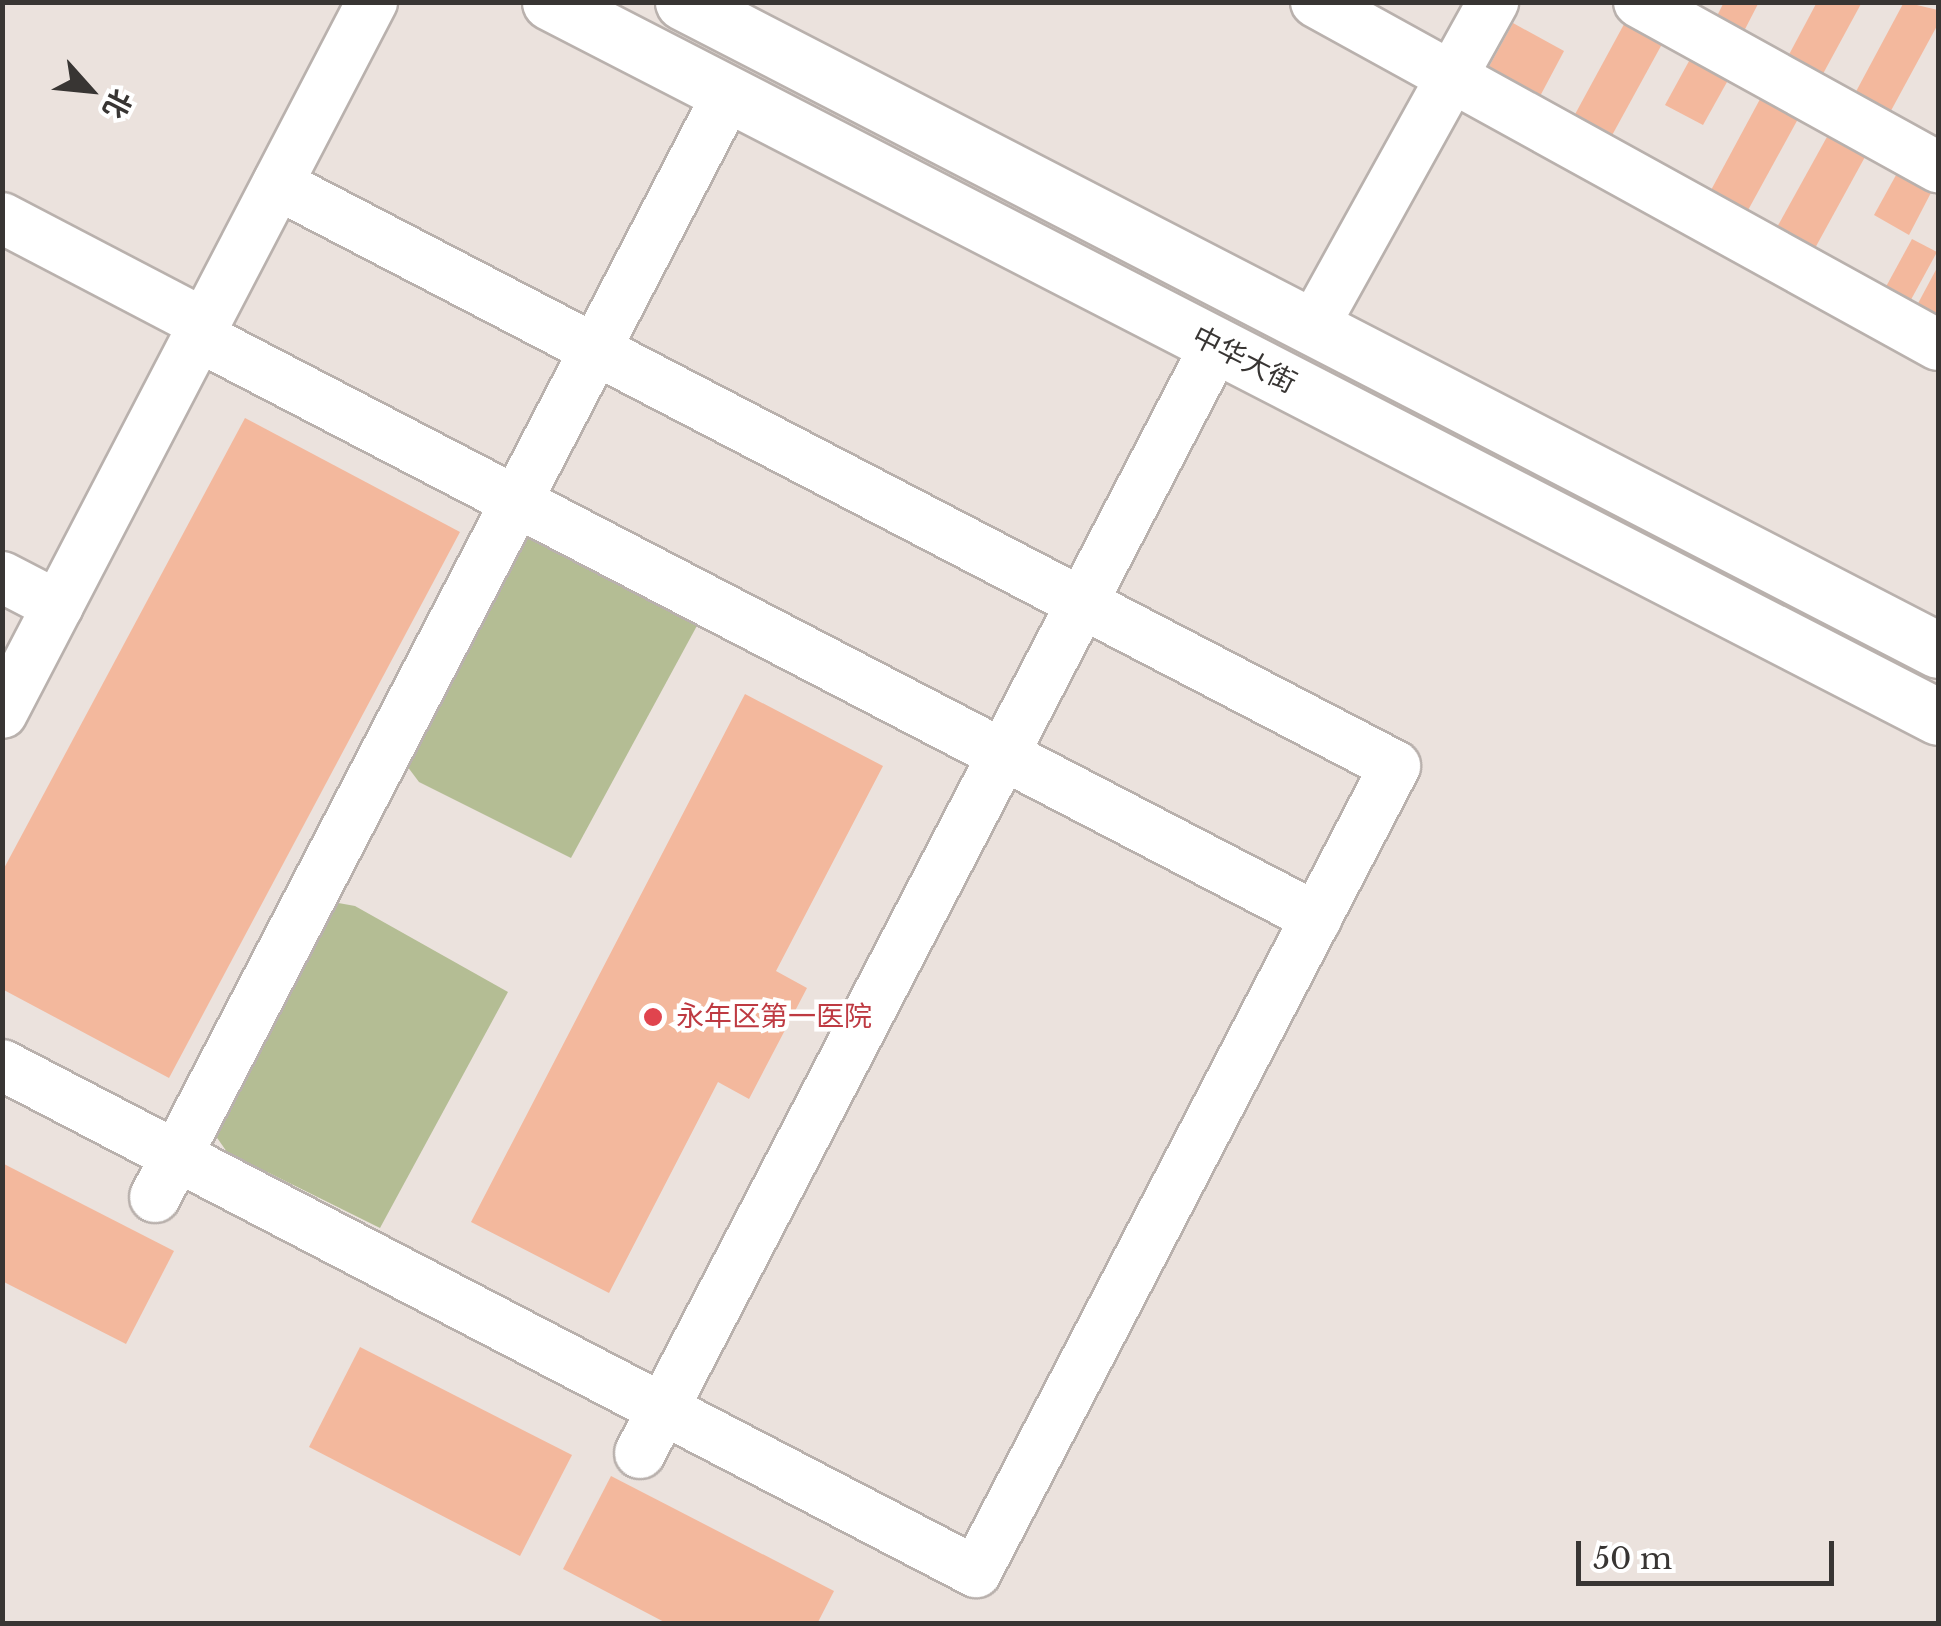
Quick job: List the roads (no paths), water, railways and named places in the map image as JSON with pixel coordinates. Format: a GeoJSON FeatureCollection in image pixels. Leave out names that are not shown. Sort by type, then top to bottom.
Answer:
{"type":"FeatureCollection","features":[{"type":"Feature","properties":{"kind":"highway","name":"中华大街"},"geometry":{"type":"LineString","coordinates":[[550,2],[1938,716]]}},
{"type":"Feature","properties":{"kind":"highway"},"geometry":{"type":"LineString","coordinates":[[684,2],[1938,650]]}},
{"type":"Feature","properties":{"kind":"street"},"geometry":{"type":"LineString","coordinates":[[4,706],[372,2]]}},
{"type":"Feature","properties":{"kind":"street"},"geometry":{"type":"LineString","coordinates":[[1316,2],[1938,345]]}},
{"type":"Feature","properties":{"kind":"street"},"geometry":{"type":"LineString","coordinates":[[1313,326],[1493,2]]}},
{"type":"Feature","properties":{"kind":"street"},"geometry":{"type":"LineString","coordinates":[[1639,2],[1938,167]]}},
{"type":"Feature","properties":{"kind":"street"},"geometry":{"type":"LineString","coordinates":[[166,1177],[728,94]]}},
{"type":"Feature","properties":{"kind":"street"},"geometry":{"type":"LineString","coordinates":[[2,1066],[166,1177],[663,1409],[976,1572],[1395,766],[277,184]]}},
{"type":"Feature","properties":{"kind":"street"},"geometry":{"type":"LineString","coordinates":[[2,218],[517,502],[1317,918]]}},
{"type":"Feature","properties":{"kind":"street"},"geometry":{"type":"LineString","coordinates":[[640,1453],[1216,345]]}},
{"type":"Feature","properties":{"kind":"street"},"geometry":{"type":"LineString","coordinates":[[2,577],[58,606]]}},
{"type":"Feature","properties":{"kind":"place","name":"永年区第一医院"},"geometry":{"type":"Point","coordinates":[653,1017]}}]}
